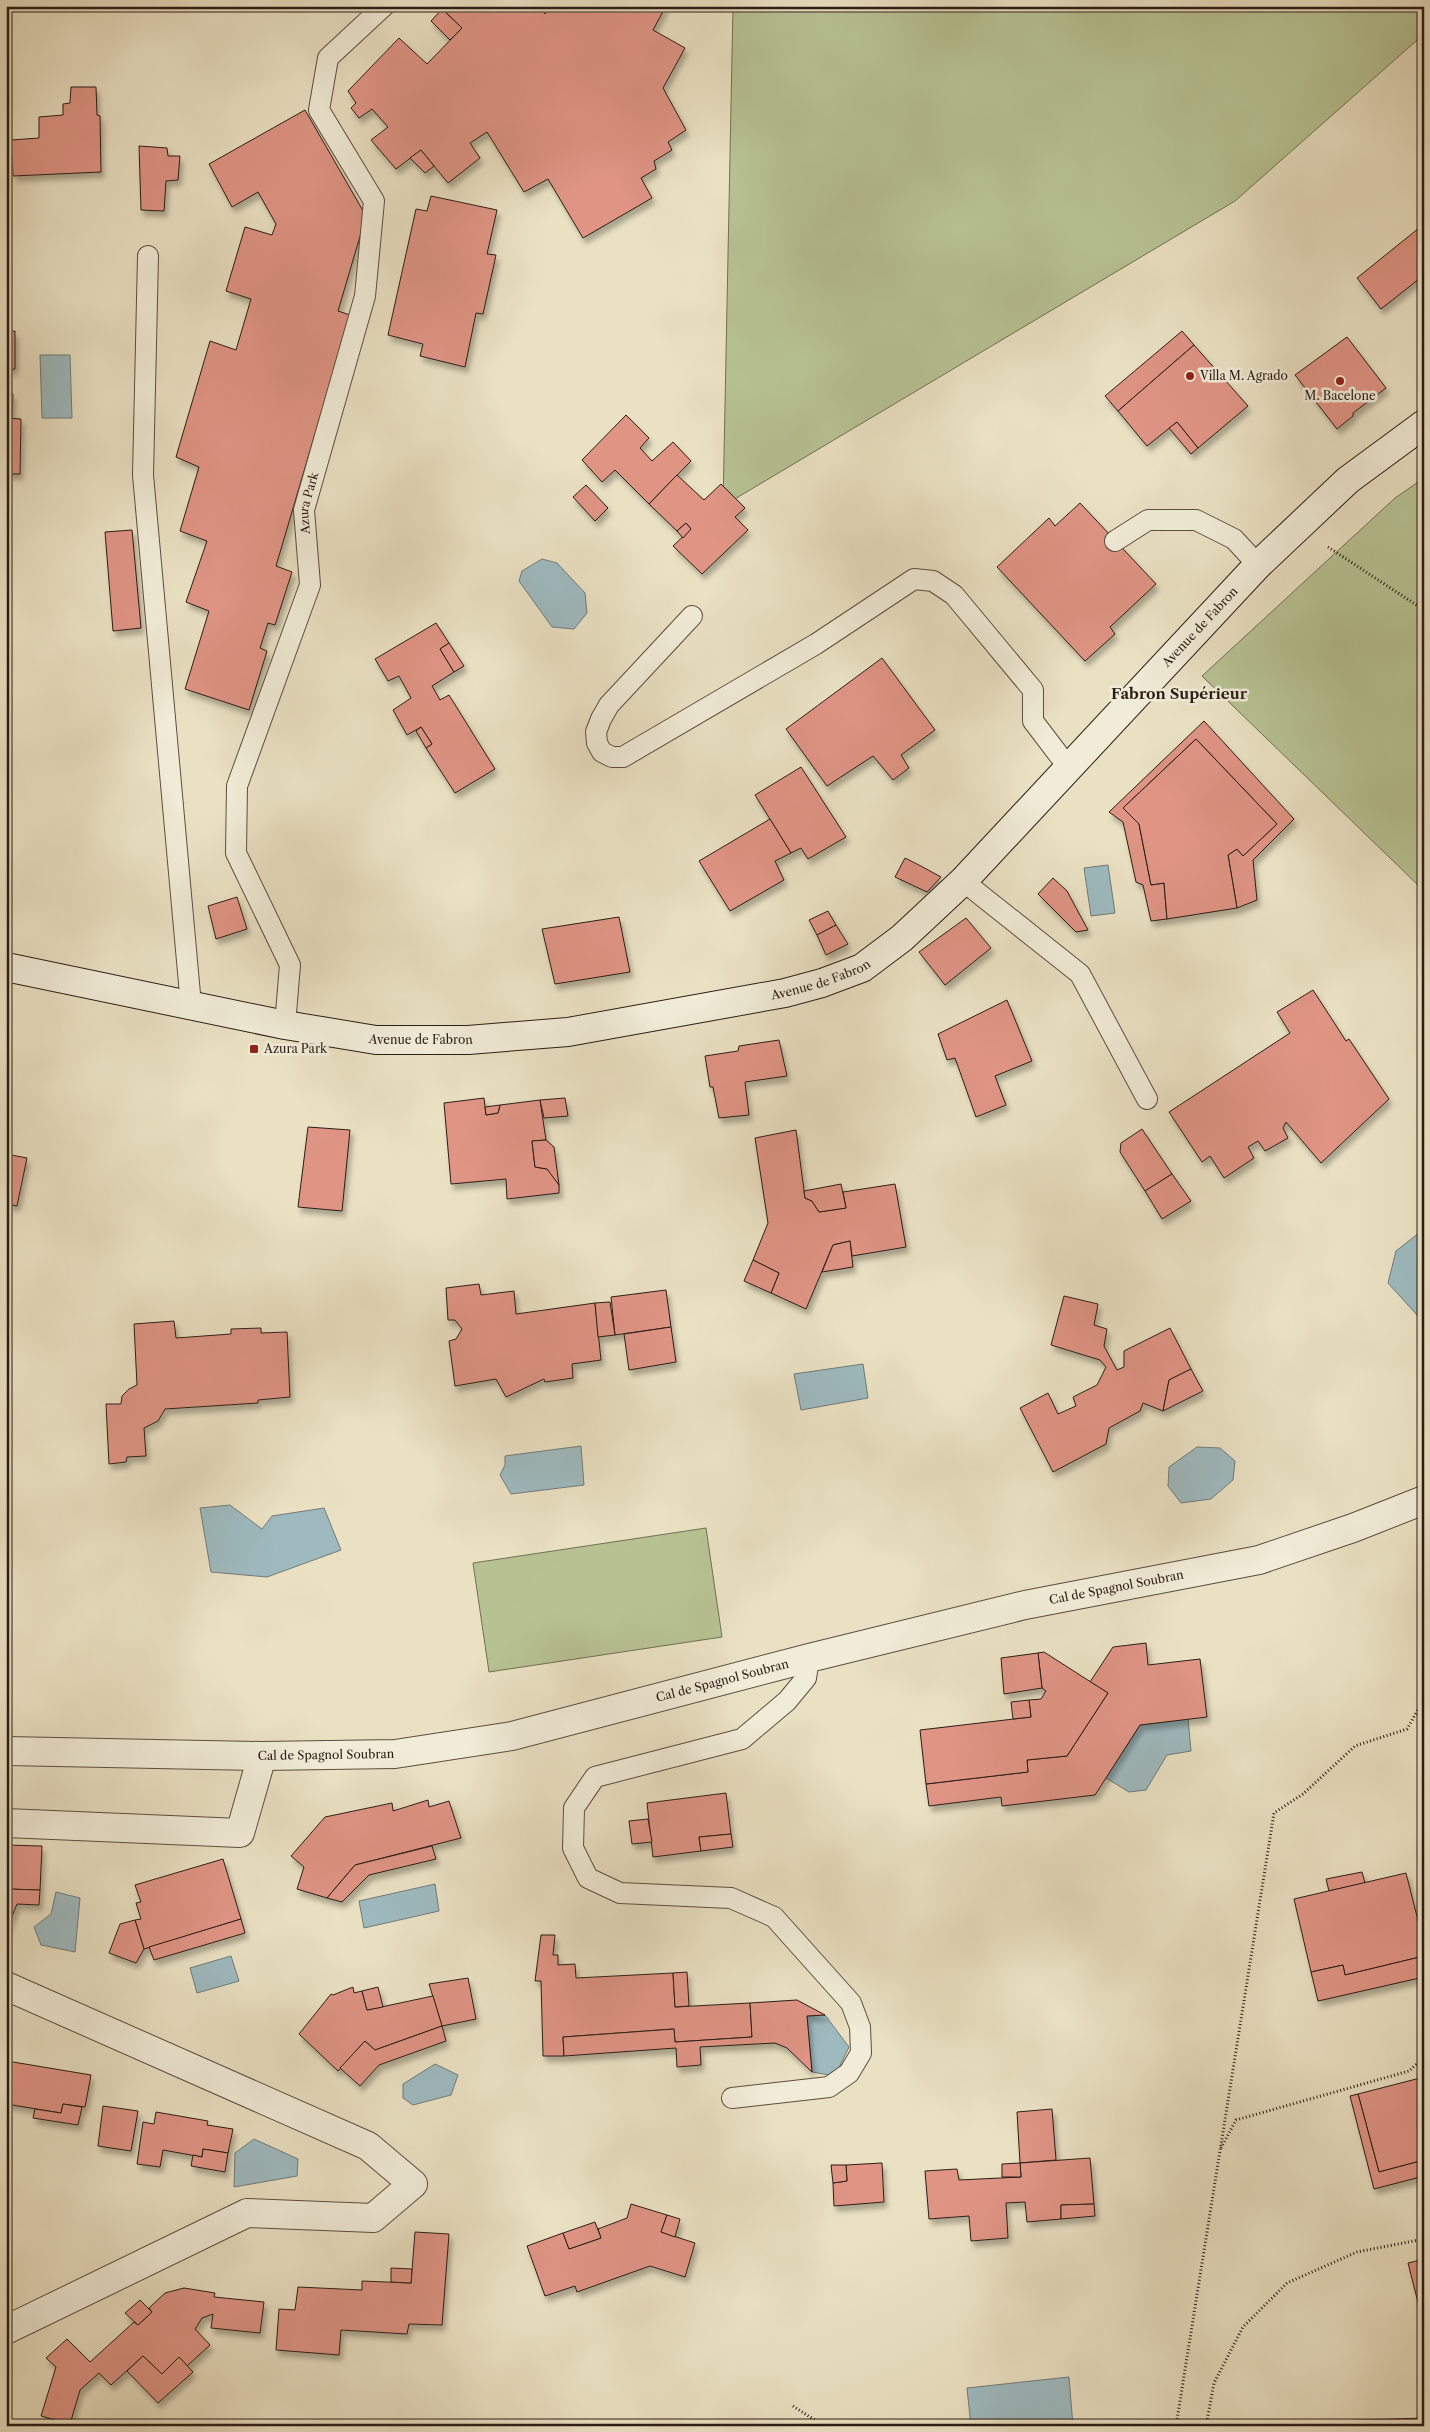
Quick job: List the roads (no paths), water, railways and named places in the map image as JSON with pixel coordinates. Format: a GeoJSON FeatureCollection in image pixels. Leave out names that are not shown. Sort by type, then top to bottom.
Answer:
{"type":"FeatureCollection","features":[{"type":"Feature","properties":{"kind":"street","name":"Avenue de Fabron"},"geometry":{"type":"LineString","coordinates":[[6,967],[285,1025],[376,1040],[468,1040],[568,1032],[785,993],[862,968],[902,938],[963,881],[1258,565],[1348,480],[1424,424]]}},
{"type":"Feature","properties":{"kind":"street","name":"Cal de Spagnol Soubran"},"geometry":{"type":"LineString","coordinates":[[6,1751],[262,1756],[395,1754],[512,1736],[809,1658],[1025,1605],[1259,1560],[1353,1528],[1424,1500]]}},
{"type":"Feature","properties":{"kind":"street"},"geometry":{"type":"LineString","coordinates":[[6,1823],[240,1833],[262,1756]]}},
{"type":"Feature","properties":{"kind":"street"},"geometry":{"type":"LineString","coordinates":[[6,1986],[368,2146],[413,2184],[373,2218],[247,2213],[6,2330]]}},
{"type":"Feature","properties":{"kind":"lane","name":"Azura Park"},"geometry":{"type":"LineString","coordinates":[[285,1025],[290,965],[236,853],[237,786],[310,585],[304,510],[365,296],[374,201],[318,110],[328,58],[384,6]]}},
{"type":"Feature","properties":{"kind":"lane"},"geometry":{"type":"LineString","coordinates":[[148,256],[144,475],[191,1005]]}},
{"type":"Feature","properties":{"kind":"lane"},"geometry":{"type":"LineString","coordinates":[[1115,541],[1148,520],[1196,520],[1234,539],[1258,565]]}},
{"type":"Feature","properties":{"kind":"lane"},"geometry":{"type":"LineString","coordinates":[[692,616],[609,706],[596,732],[596,743],[602,752],[612,757],[622,756],[816,644],[914,579],[933,581],[954,595],[1033,690],[1033,721],[1068,767]]}},
{"type":"Feature","properties":{"kind":"lane"},"geometry":{"type":"LineString","coordinates":[[963,881],[1080,974],[1148,1099]]}},
{"type":"Feature","properties":{"kind":"lane"},"geometry":{"type":"LineString","coordinates":[[732,2098],[829,2087],[850,2073],[861,2052],[860,2027],[851,2004],[774,1917],[731,1898],[620,1893],[588,1878],[573,1848],[574,1808],[595,1777],[742,1739],[787,1701],[806,1678],[809,1658]]}},
{"type":"Feature","properties":{"kind":"water"},"geometry":{"type":"Polygon","coordinates":[[[40,355],[70,355],[72,418],[42,418],[40,355]]]}},
{"type":"Feature","properties":{"kind":"water"},"geometry":{"type":"Polygon","coordinates":[[[542,559],[557,563],[585,593],[587,613],[574,629],[552,627],[519,581],[522,571],[542,559]]]}},
{"type":"Feature","properties":{"kind":"water"},"geometry":{"type":"Polygon","coordinates":[[[1108,865],[1115,913],[1091,916],[1084,868],[1108,865]]]}},
{"type":"Feature","properties":{"kind":"water"},"geometry":{"type":"Polygon","coordinates":[[[1424,1229],[1424,1314],[1417,1315],[1388,1283],[1396,1251],[1424,1229]]]}},
{"type":"Feature","properties":{"kind":"water"},"geometry":{"type":"Polygon","coordinates":[[[863,1364],[868,1398],[801,1410],[794,1374],[863,1364]]]}},
{"type":"Feature","properties":{"kind":"water"},"geometry":{"type":"Polygon","coordinates":[[[581,1446],[584,1485],[511,1494],[500,1475],[505,1465],[505,1456],[581,1446]]]}},
{"type":"Feature","properties":{"kind":"water"},"geometry":{"type":"Polygon","coordinates":[[[1197,1447],[1220,1448],[1235,1461],[1233,1480],[1211,1499],[1181,1503],[1168,1486],[1169,1467],[1197,1447]]]}},
{"type":"Feature","properties":{"kind":"water"},"geometry":{"type":"Polygon","coordinates":[[[230,1505],[262,1529],[272,1516],[324,1508],[341,1550],[267,1577],[211,1572],[200,1508],[230,1505]]]}},
{"type":"Feature","properties":{"kind":"water"},"geometry":{"type":"Polygon","coordinates":[[[1188,1719],[1191,1751],[1167,1755],[1146,1790],[1129,1792],[1106,1778],[1140,1725],[1188,1719]]]}},
{"type":"Feature","properties":{"kind":"water"},"geometry":{"type":"Polygon","coordinates":[[[435,1884],[439,1911],[364,1928],[359,1901],[435,1884]]]}},
{"type":"Feature","properties":{"kind":"water"},"geometry":{"type":"Polygon","coordinates":[[[56,1892],[80,1898],[75,1952],[41,1945],[34,1927],[51,1914],[56,1892]]]}},
{"type":"Feature","properties":{"kind":"water"},"geometry":{"type":"Polygon","coordinates":[[[231,1956],[239,1981],[197,1993],[190,1968],[231,1956]]]}},
{"type":"Feature","properties":{"kind":"water"},"geometry":{"type":"Polygon","coordinates":[[[825,2015],[849,2047],[835,2076],[812,2072],[807,2016],[825,2015]]]}},
{"type":"Feature","properties":{"kind":"water"},"geometry":{"type":"Polygon","coordinates":[[[435,2064],[458,2075],[451,2095],[413,2105],[403,2098],[403,2084],[435,2064]]]}},
{"type":"Feature","properties":{"kind":"water"},"geometry":{"type":"Polygon","coordinates":[[[254,2139],[298,2159],[297,2176],[234,2187],[235,2153],[254,2139]]]}},
{"type":"Feature","properties":{"kind":"water"},"geometry":{"type":"Polygon","coordinates":[[[1069,2377],[1073,2426],[971,2426],[967,2388],[1069,2377]]]}},
{"type":"Feature","properties":{"kind":"place","name":"Villa M. Agrado"},"geometry":{"type":"Point","coordinates":[1190,376]}},
{"type":"Feature","properties":{"kind":"place","name":"M. Bacelone"},"geometry":{"type":"Point","coordinates":[1340,381]}},
{"type":"Feature","properties":{"kind":"place","name":"Azura Park"},"geometry":{"type":"Point","coordinates":[254,1049]}},
{"type":"Feature","properties":{"kind":"district","name":"Fabron Supérieur"},"geometry":{"type":"Point","coordinates":[1179,694]}}]}
